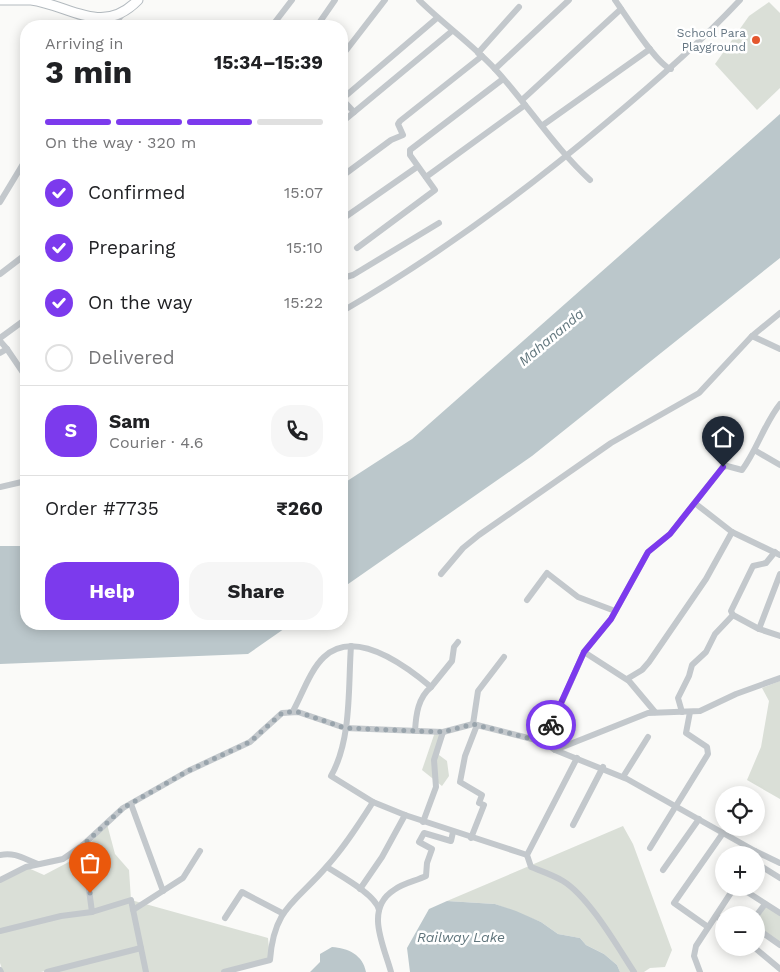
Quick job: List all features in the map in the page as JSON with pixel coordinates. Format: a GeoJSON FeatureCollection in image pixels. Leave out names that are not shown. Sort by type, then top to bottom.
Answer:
{"type":"FeatureCollection","features":[{"type":"Feature","properties":{"kind":"main road"},"geometry":{"type":"LineString","coordinates":[[0,0],[32,0],[93,18],[108,16],[126,10],[138,0]]}},
{"type":"Feature","properties":{"kind":"main road"},"geometry":{"type":"LineString","coordinates":[[49,0],[91,12],[114,9],[130,0]]}},
{"type":"Feature","properties":{"kind":"street"},"geometry":{"type":"LineString","coordinates":[[277,20],[292,0]]}},
{"type":"Feature","properties":{"kind":"street"},"geometry":{"type":"LineString","coordinates":[[321,20],[336,0]]}},
{"type":"Feature","properties":{"kind":"street"},"geometry":{"type":"LineString","coordinates":[[348,48],[385,0]]}},
{"type":"Feature","properties":{"kind":"street"},"geometry":{"type":"LineString","coordinates":[[419,0],[495,69],[543,125],[566,157],[590,180]]}},
{"type":"Feature","properties":{"kind":"street"},"geometry":{"type":"LineString","coordinates":[[495,69],[569,0]]}},
{"type":"Feature","properties":{"kind":"street"},"geometry":{"type":"LineString","coordinates":[[615,0],[650,49],[665,67],[671,69]]}},
{"type":"Feature","properties":{"kind":"street"},"geometry":{"type":"LineString","coordinates":[[348,308],[443,250],[566,157],[708,36],[740,0]]}},
{"type":"Feature","properties":{"kind":"street"},"geometry":{"type":"LineString","coordinates":[[348,172],[391,140],[403,135],[398,124],[400,121],[480,54],[519,7]]}},
{"type":"Feature","properties":{"kind":"street"},"geometry":{"type":"LineString","coordinates":[[426,177],[524,102],[622,9]]}},
{"type":"Feature","properties":{"kind":"street"},"geometry":{"type":"LineString","coordinates":[[118,20],[126,10]]}},
{"type":"Feature","properties":{"kind":"street"},"geometry":{"type":"LineString","coordinates":[[348,93],[437,18]]}},
{"type":"Feature","properties":{"kind":"street"},"geometry":{"type":"LineString","coordinates":[[348,117],[452,31]]}},
{"type":"Feature","properties":{"kind":"street"},"geometry":{"type":"LineString","coordinates":[[543,125],[650,49]]}},
{"type":"Feature","properties":{"kind":"street"},"geometry":{"type":"LineString","coordinates":[[357,248],[433,192],[434,189],[409,153],[410,150],[503,79]]}},
{"type":"Feature","properties":{"kind":"street"},"geometry":{"type":"LineString","coordinates":[[348,105],[354,112]]}},
{"type":"Feature","properties":{"kind":"street"},"geometry":{"type":"LineString","coordinates":[[348,215],[417,167]]}},
{"type":"Feature","properties":{"kind":"street"},"geometry":{"type":"LineString","coordinates":[[0,202],[20,169]]}},
{"type":"Feature","properties":{"kind":"street"},"geometry":{"type":"LineString","coordinates":[[348,276],[354,275],[439,223]]}},
{"type":"Feature","properties":{"kind":"street"},"geometry":{"type":"LineString","coordinates":[[0,274],[20,259]]}},
{"type":"Feature","properties":{"kind":"street"},"geometry":{"type":"LineString","coordinates":[[441,574],[463,548],[479,535],[611,443],[698,393],[752,336],[780,313]]}},
{"type":"Feature","properties":{"kind":"street"},"geometry":{"type":"LineString","coordinates":[[20,324],[0,340],[20,368]]}},
{"type":"Feature","properties":{"kind":"street"},"geometry":{"type":"LineString","coordinates":[[752,336],[780,349]]}},
{"type":"Feature","properties":{"kind":"street"},"geometry":{"type":"LineString","coordinates":[[0,353],[7,350]]}},
{"type":"Feature","properties":{"kind":"street"},"geometry":{"type":"LineString","coordinates":[[544,742],[584,652],[615,611],[648,552],[670,534],[696,504],[723,467],[728,466],[741,471],[756,451],[769,420],[780,404]]}},
{"type":"Feature","properties":{"kind":"street"},"geometry":{"type":"LineString","coordinates":[[756,451],[780,465]]}},
{"type":"Feature","properties":{"kind":"street"},"geometry":{"type":"LineString","coordinates":[[0,487],[20,482]]}},
{"type":"Feature","properties":{"kind":"street"},"geometry":{"type":"LineString","coordinates":[[696,504],[732,532],[778,554],[766,564],[753,566],[731,610],[733,615],[759,629],[780,636]]}},
{"type":"Feature","properties":{"kind":"street"},"geometry":{"type":"LineString","coordinates":[[627,679],[642,670],[648,662],[706,579],[732,532]]}},
{"type":"Feature","properties":{"kind":"street"},"geometry":{"type":"LineString","coordinates":[[527,600],[547,573],[578,596],[615,611]]}},
{"type":"Feature","properties":{"kind":"street"},"geometry":{"type":"LineString","coordinates":[[759,629],[780,574]]}},
{"type":"Feature","properties":{"kind":"street"},"geometry":{"type":"LineString","coordinates":[[682,712],[678,705],[679,695],[689,676],[692,664],[706,652],[715,634],[733,615]]}},
{"type":"Feature","properties":{"kind":"street"},"geometry":{"type":"LineString","coordinates":[[415,731],[417,707],[422,701],[423,693],[431,687],[452,661],[454,647],[458,642]]}},
{"type":"Feature","properties":{"kind":"street"},"geometry":{"type":"LineString","coordinates":[[293,711],[321,661],[330,653],[351,646],[360,647],[397,662],[431,687]]}},
{"type":"Feature","properties":{"kind":"street"},"geometry":{"type":"LineString","coordinates":[[351,646],[345,728],[338,764],[331,776],[373,802],[405,815],[527,855]]}},
{"type":"Feature","properties":{"kind":"street"},"geometry":{"type":"LineString","coordinates":[[584,652],[627,679],[655,712]]}},
{"type":"Feature","properties":{"kind":"street"},"geometry":{"type":"LineString","coordinates":[[471,838],[484,805],[479,803],[482,795],[460,782],[465,756],[475,724],[478,691],[504,657]]}},
{"type":"Feature","properties":{"kind":"street"},"geometry":{"type":"LineString","coordinates":[[555,750],[648,713],[700,712],[736,694],[780,678]]}},
{"type":"Feature","properties":{"kind":"street"},"geometry":{"type":"LineString","coordinates":[[0,880],[26,867],[63,858],[83,845],[131,804],[188,771],[250,742],[282,713],[293,711],[345,728],[443,732],[475,724],[544,742],[555,750],[623,777],[715,828]]}},
{"type":"Feature","properties":{"kind":"street"},"geometry":{"type":"LineString","coordinates":[[650,848],[709,750],[707,746],[687,735],[690,712]]}},
{"type":"Feature","properties":{"kind":"street"},"geometry":{"type":"LineString","coordinates":[[423,822],[436,788],[434,760],[443,732]]}},
{"type":"Feature","properties":{"kind":"street"},"geometry":{"type":"LineString","coordinates":[[623,777],[648,737]]}},
{"type":"Feature","properties":{"kind":"street"},"geometry":{"type":"LineString","coordinates":[[577,758],[527,855],[531,867],[564,882],[579,895],[602,924],[634,972]]}},
{"type":"Feature","properties":{"kind":"street"},"geometry":{"type":"LineString","coordinates":[[573,825],[603,768]]}},
{"type":"Feature","properties":{"kind":"street"},"geometry":{"type":"LineString","coordinates":[[224,972],[270,960],[271,938],[282,913],[328,867],[350,839],[373,802]]}},
{"type":"Feature","properties":{"kind":"street"},"geometry":{"type":"LineString","coordinates":[[131,804],[163,891]]}},
{"type":"Feature","properties":{"kind":"street"},"geometry":{"type":"LineString","coordinates":[[360,888],[382,857],[405,815]]}},
{"type":"Feature","properties":{"kind":"street"},"geometry":{"type":"LineString","coordinates":[[662,870],[699,818]]}},
{"type":"Feature","properties":{"kind":"street"},"geometry":{"type":"LineString","coordinates":[[391,972],[376,920],[379,910],[387,896],[394,889],[426,876],[427,864],[432,849],[419,842],[424,834],[451,841],[453,832]]}},
{"type":"Feature","properties":{"kind":"street"},"geometry":{"type":"LineString","coordinates":[[708,927],[674,903],[721,836]]}},
{"type":"Feature","properties":{"kind":"street"},"geometry":{"type":"LineString","coordinates":[[728,836],[743,846]]}},
{"type":"Feature","properties":{"kind":"street"},"geometry":{"type":"LineString","coordinates":[[83,845],[92,912]]}},
{"type":"Feature","properties":{"kind":"street"},"geometry":{"type":"LineString","coordinates":[[133,910],[183,878],[200,851]]}},
{"type":"Feature","properties":{"kind":"street"},"geometry":{"type":"LineString","coordinates":[[0,855],[10,853],[19,855],[39,864]]}},
{"type":"Feature","properties":{"kind":"street"},"geometry":{"type":"LineString","coordinates":[[765,857],[780,863]]}},
{"type":"Feature","properties":{"kind":"street"},"geometry":{"type":"LineString","coordinates":[[328,867],[360,888],[377,904],[379,910]]}},
{"type":"Feature","properties":{"kind":"street"},"geometry":{"type":"LineString","coordinates":[[765,869],[780,878]]}},
{"type":"Feature","properties":{"kind":"street"},"geometry":{"type":"LineString","coordinates":[[225,918],[242,892],[282,913]]}},
{"type":"Feature","properties":{"kind":"street"},"geometry":{"type":"LineString","coordinates":[[754,896],[780,913]]}},
{"type":"Feature","properties":{"kind":"street"},"geometry":{"type":"LineString","coordinates":[[0,931],[61,916],[92,912],[131,900],[146,972]]}},
{"type":"Feature","properties":{"kind":"street"},"geometry":{"type":"LineString","coordinates":[[700,972],[694,956],[696,946],[715,917]]}},
{"type":"Feature","properties":{"kind":"street"},"geometry":{"type":"LineString","coordinates":[[765,934],[780,945]]}},
{"type":"Feature","properties":{"kind":"street"},"geometry":{"type":"LineString","coordinates":[[47,972],[141,948]]}},
{"type":"Feature","properties":{"kind":"street"},"geometry":{"type":"LineString","coordinates":[[765,956],[780,969]]}},
{"type":"Feature","properties":{"kind":"shaded area","name":"School Para Playground"},"geometry":{"type":"Polygon","coordinates":[[[769,2],[780,13],[780,88],[757,110],[715,64],[749,16],[769,2]]]}},
{"type":"Feature","properties":{"kind":"shaded area"},"geometry":{"type":"Polygon","coordinates":[[[780,681],[780,799],[765,790],[765,786],[757,786],[747,780],[761,747],[769,701],[762,688],[780,681]]]}},
{"type":"Feature","properties":{"kind":"shaded area"},"geometry":{"type":"Polygon","coordinates":[[[435,732],[443,732],[439,755],[447,761],[449,776],[442,786],[422,770],[435,732]]]}},
{"type":"Feature","properties":{"kind":"shaded area"},"geometry":{"type":"Polygon","coordinates":[[[107,824],[115,854],[129,870],[131,900],[268,938],[270,960],[231,972],[50,972],[141,948],[41,972],[3,972],[0,963],[0,880],[26,867],[44,875],[84,854],[86,848],[107,824]]]}},
{"type":"Feature","properties":{"kind":"shaded area"},"geometry":{"type":"Polygon","coordinates":[[[623,826],[633,844],[672,950],[665,967],[650,968],[644,972],[620,972],[617,965],[604,954],[586,945],[580,938],[558,934],[541,922],[495,904],[447,901],[623,826]]]}},
{"type":"Feature","properties":{"kind":"shaded area"},"geometry":{"type":"Polygon","coordinates":[[[765,904],[780,913],[780,944],[765,934],[765,904]]]}},
{"type":"Feature","properties":{"kind":"water","name":"Mahananda"},"geometry":{"type":"Polygon","coordinates":[[[780,114],[780,258],[532,456],[348,584],[348,480],[412,439],[780,114]]]}},
{"type":"Feature","properties":{"kind":"water"},"geometry":{"type":"Polygon","coordinates":[[[0,546],[20,546],[20,630],[282,630],[248,654],[0,664],[0,546]]]}},
{"type":"Feature","properties":{"kind":"water","name":"Railway Lake"},"geometry":{"type":"Polygon","coordinates":[[[447,901],[495,904],[516,911],[541,922],[558,934],[580,938],[586,945],[604,954],[617,965],[620,972],[410,972],[407,948],[429,909],[447,901]]]}},
{"type":"Feature","properties":{"kind":"water"},"geometry":{"type":"Polygon","coordinates":[[[332,947],[344,949],[354,954],[362,961],[366,972],[310,972],[320,962],[320,954],[332,947]]]}},
{"type":"Feature","properties":{"kind":"way so far"},"geometry":{"type":"LineString","coordinates":[[90,893],[83,845],[123,808],[188,771],[250,742],[282,713],[298,712],[345,728],[443,732],[473,724],[544,742],[551,725]]}},
{"type":"Feature","properties":{"kind":"place","name":"School Para Playground"},"geometry":{"type":"Point","coordinates":[756,40]}},
{"type":"Feature","properties":{"kind":"route"},"geometry":{"type":"LineString","coordinates":[[551,725],[584,652],[611,619],[648,552],[681,522],[723,467]]}}]}
